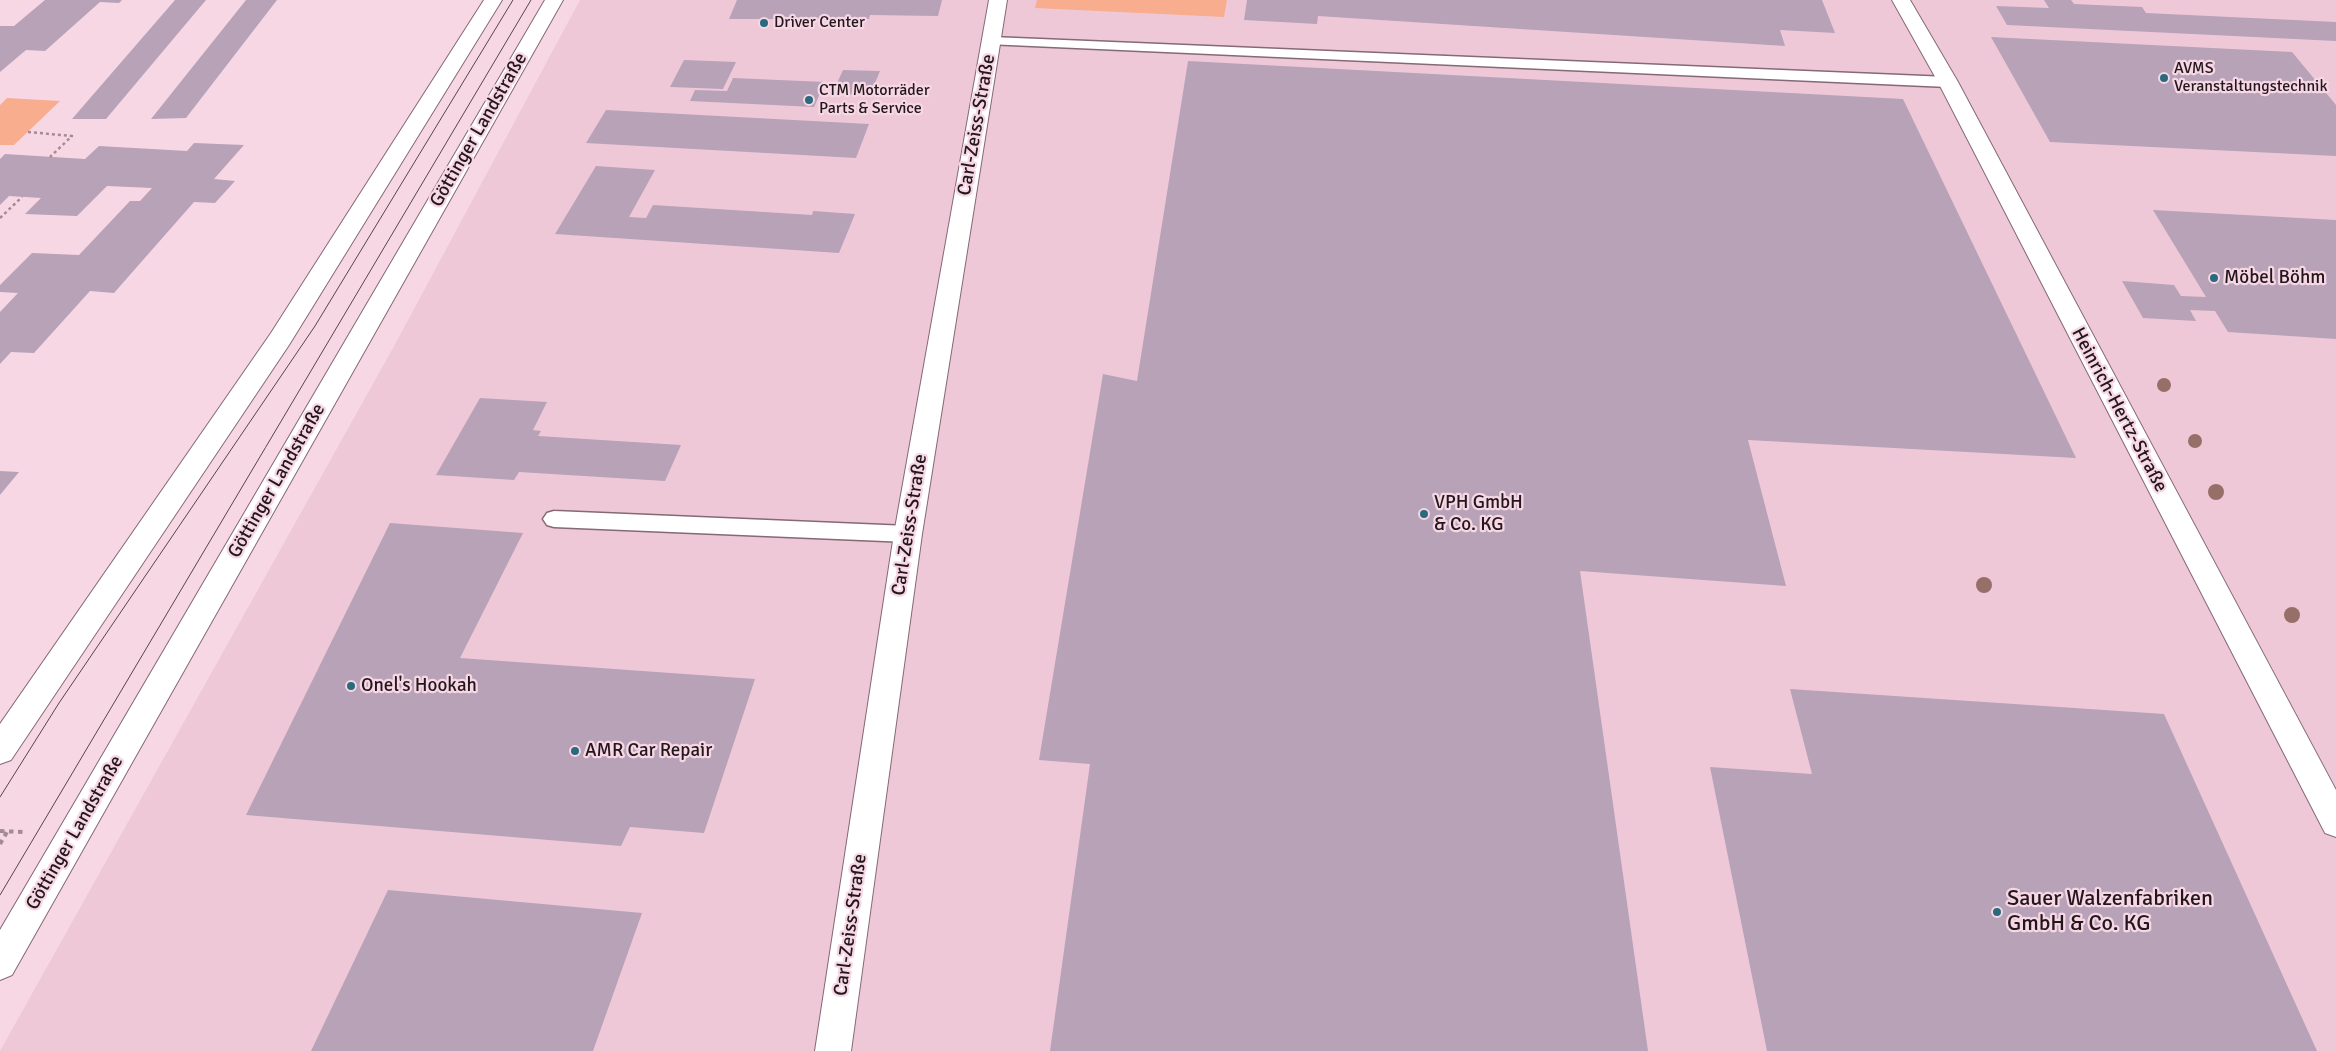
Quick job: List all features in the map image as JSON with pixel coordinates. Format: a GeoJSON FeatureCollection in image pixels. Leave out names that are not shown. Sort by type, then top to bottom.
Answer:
{"type":"FeatureCollection","features":[{"type":"Feature","properties":{"kind":"street"},"geometry":{"type":"LineString","coordinates":[[0,750],[280,339],[493,0]]}},
{"type":"Feature","properties":{"kind":"street","name":"Göttinger Landstraße"},"geometry":{"type":"LineString","coordinates":[[0,963],[554,0]]}},
{"type":"Feature","properties":{"kind":"street","name":"Carl-Zeiss-Straße"},"geometry":{"type":"LineString","coordinates":[[833,1051],[908,534],[998,0]]}},
{"type":"Feature","properties":{"kind":"street","name":"Heinrich-Hertz-Straße"},"geometry":{"type":"LineString","coordinates":[[1901,0],[1948,82],[2336,822]]}},
{"type":"Feature","properties":{"kind":"lane"},"geometry":{"type":"LineString","coordinates":[[992,41],[1948,82]]}},
{"type":"Feature","properties":{"kind":"lane"},"geometry":{"type":"LineString","coordinates":[[554,519],[908,534]]}},
{"type":"Feature","properties":{"kind":"path"},"geometry":{"type":"LineString","coordinates":[[28,132],[72,136],[50,157]]}},
{"type":"Feature","properties":{"kind":"path"},"geometry":{"type":"LineString","coordinates":[[0,218],[22,197]]}},
{"type":"Feature","properties":{"kind":"path"},"geometry":{"type":"LineString","coordinates":[[0,844],[8,832]]}},
{"type":"Feature","properties":{"kind":"shaded area"},"geometry":{"type":"Polygon","coordinates":[[[580,0],[2336,0],[2336,1051],[0,1051],[393,348],[580,0]]]}},
{"type":"Feature","properties":{"kind":"shaded area"},"geometry":{"type":"Polygon","coordinates":[[[1037,0],[1227,0],[1224,17],[1035,8],[1037,0]]]}},
{"type":"Feature","properties":{"kind":"shaded area"},"geometry":{"type":"Polygon","coordinates":[[[7,98],[60,101],[14,145],[0,145],[0,105],[7,98]]]}},
{"type":"Feature","properties":{"kind":"building"},"geometry":{"type":"Polygon","coordinates":[[[45,0],[122,0],[119,3],[100,2],[45,51],[26,50],[0,72],[0,26],[14,26],[45,0]]]}},
{"type":"Feature","properties":{"kind":"building"},"geometry":{"type":"Polygon","coordinates":[[[175,0],[206,0],[106,119],[72,119],[175,0]]]}},
{"type":"Feature","properties":{"kind":"building"},"geometry":{"type":"Polygon","coordinates":[[[246,0],[277,0],[186,118],[151,119],[246,0]]]}},
{"type":"Feature","properties":{"kind":"building"},"geometry":{"type":"Polygon","coordinates":[[[737,0],[942,0],[938,16],[870,15],[869,19],[729,19],[737,0]]]}},
{"type":"Feature","properties":{"kind":"building"},"geometry":{"type":"Polygon","coordinates":[[[1247,0],[1822,0],[1835,33],[1780,30],[1785,46],[1318,16],[1317,24],[1244,20],[1247,0]]]}},
{"type":"Feature","properties":{"kind":"building"},"geometry":{"type":"Polygon","coordinates":[[[2044,0],[2071,0],[2074,4],[2142,7],[2146,13],[2336,22],[2336,41],[2007,25],[1996,6],[2049,8],[2044,0]]]}},
{"type":"Feature","properties":{"kind":"building","name":"AVMS Veranstaltungstechnik"},"geometry":{"type":"Polygon","coordinates":[[[1991,37],[2292,52],[2336,105],[2336,156],[2050,142],[1991,37]]]}},
{"type":"Feature","properties":{"kind":"building"},"geometry":{"type":"Polygon","coordinates":[[[684,60],[736,62],[723,89],[670,87],[684,60]]]}},
{"type":"Feature","properties":{"kind":"building","name":"VPH GmbH & Co. KG"},"geometry":{"type":"Polygon","coordinates":[[[1188,61],[1903,99],[2076,458],[1748,440],[1786,586],[1580,571],[1648,1051],[1050,1051],[1090,764],[1039,760],[1103,374],[1137,381],[1188,61]]]}},
{"type":"Feature","properties":{"kind":"building"},"geometry":{"type":"Polygon","coordinates":[[[843,70],[880,71],[870,95],[832,94],[843,70]]]}},
{"type":"Feature","properties":{"kind":"building"},"geometry":{"type":"Polygon","coordinates":[[[733,78],[825,82],[814,107],[690,101],[695,90],[727,91],[733,78]]]}},
{"type":"Feature","properties":{"kind":"building"},"geometry":{"type":"Polygon","coordinates":[[[606,110],[869,124],[856,158],[586,143],[606,110]]]}},
{"type":"Feature","properties":{"kind":"building"},"geometry":{"type":"Polygon","coordinates":[[[194,143],[244,145],[214,179],[235,181],[215,203],[194,202],[114,293],[90,291],[34,353],[11,352],[0,364],[0,312],[18,293],[0,292],[0,285],[32,253],[79,255],[130,201],[140,201],[152,188],[107,186],[77,216],[25,214],[41,198],[9,196],[0,205],[0,159],[5,154],[85,159],[99,146],[187,151],[194,143]]]}},
{"type":"Feature","properties":{"kind":"building"},"geometry":{"type":"Polygon","coordinates":[[[596,166],[655,170],[629,217],[646,218],[653,205],[812,215],[813,211],[855,214],[839,253],[555,234],[596,166]]]}},
{"type":"Feature","properties":{"kind":"building"},"geometry":{"type":"Polygon","coordinates":[[[2153,210],[2336,220],[2336,339],[2228,332],[2215,311],[2190,310],[2196,321],[2143,318],[2122,281],[2174,285],[2181,296],[2206,297],[2153,210]]]}},
{"type":"Feature","properties":{"kind":"building"},"geometry":{"type":"Polygon","coordinates":[[[480,398],[547,402],[533,430],[541,431],[538,436],[681,445],[665,481],[519,472],[514,480],[436,475],[480,398]]]}},
{"type":"Feature","properties":{"kind":"building"},"geometry":{"type":"Polygon","coordinates":[[[0,471],[19,472],[0,495],[0,471]]]}},
{"type":"Feature","properties":{"kind":"building"},"geometry":{"type":"Polygon","coordinates":[[[390,523],[523,533],[460,658],[755,679],[704,833],[630,827],[621,846],[246,815],[390,523]]]}},
{"type":"Feature","properties":{"kind":"building","name":"Sauer Walzenfabriken GmbH & Co. KG"},"geometry":{"type":"Polygon","coordinates":[[[1790,689],[2164,714],[2317,1051],[1767,1051],[1710,767],[1812,774],[1790,689]]]}},
{"type":"Feature","properties":{"kind":"building"},"geometry":{"type":"Polygon","coordinates":[[[388,890],[642,913],[593,1051],[311,1051],[388,890]]]}},
{"type":"Feature","properties":{"kind":"tram line"},"geometry":{"type":"LineString","coordinates":[[0,797],[59,703],[315,326],[513,0]]}},
{"type":"Feature","properties":{"kind":"tram line"},"geometry":{"type":"LineString","coordinates":[[0,895],[531,0]]}},
{"type":"Feature","properties":{"kind":"place","name":"Driver Center"},"geometry":{"type":"Point","coordinates":[764,23]}},
{"type":"Feature","properties":{"kind":"place","name":"AVMS Veranstaltungstechnik"},"geometry":{"type":"Point","coordinates":[2164,78]}},
{"type":"Feature","properties":{"kind":"place","name":"CTM Motorräder Parts & Service"},"geometry":{"type":"Point","coordinates":[809,100]}},
{"type":"Feature","properties":{"kind":"place","name":"Möbel Böhm"},"geometry":{"type":"Point","coordinates":[2214,278]}},
{"type":"Feature","properties":{"kind":"place","name":"VPH GmbH & Co. KG"},"geometry":{"type":"Point","coordinates":[1424,514]}},
{"type":"Feature","properties":{"kind":"place","name":"Onel's Hookah"},"geometry":{"type":"Point","coordinates":[351,686]}},
{"type":"Feature","properties":{"kind":"place","name":"AMR Car Repair"},"geometry":{"type":"Point","coordinates":[575,751]}},
{"type":"Feature","properties":{"kind":"place","name":"Sauer Walzenfabriken GmbH & Co. KG"},"geometry":{"type":"Point","coordinates":[1997,912]}}]}
